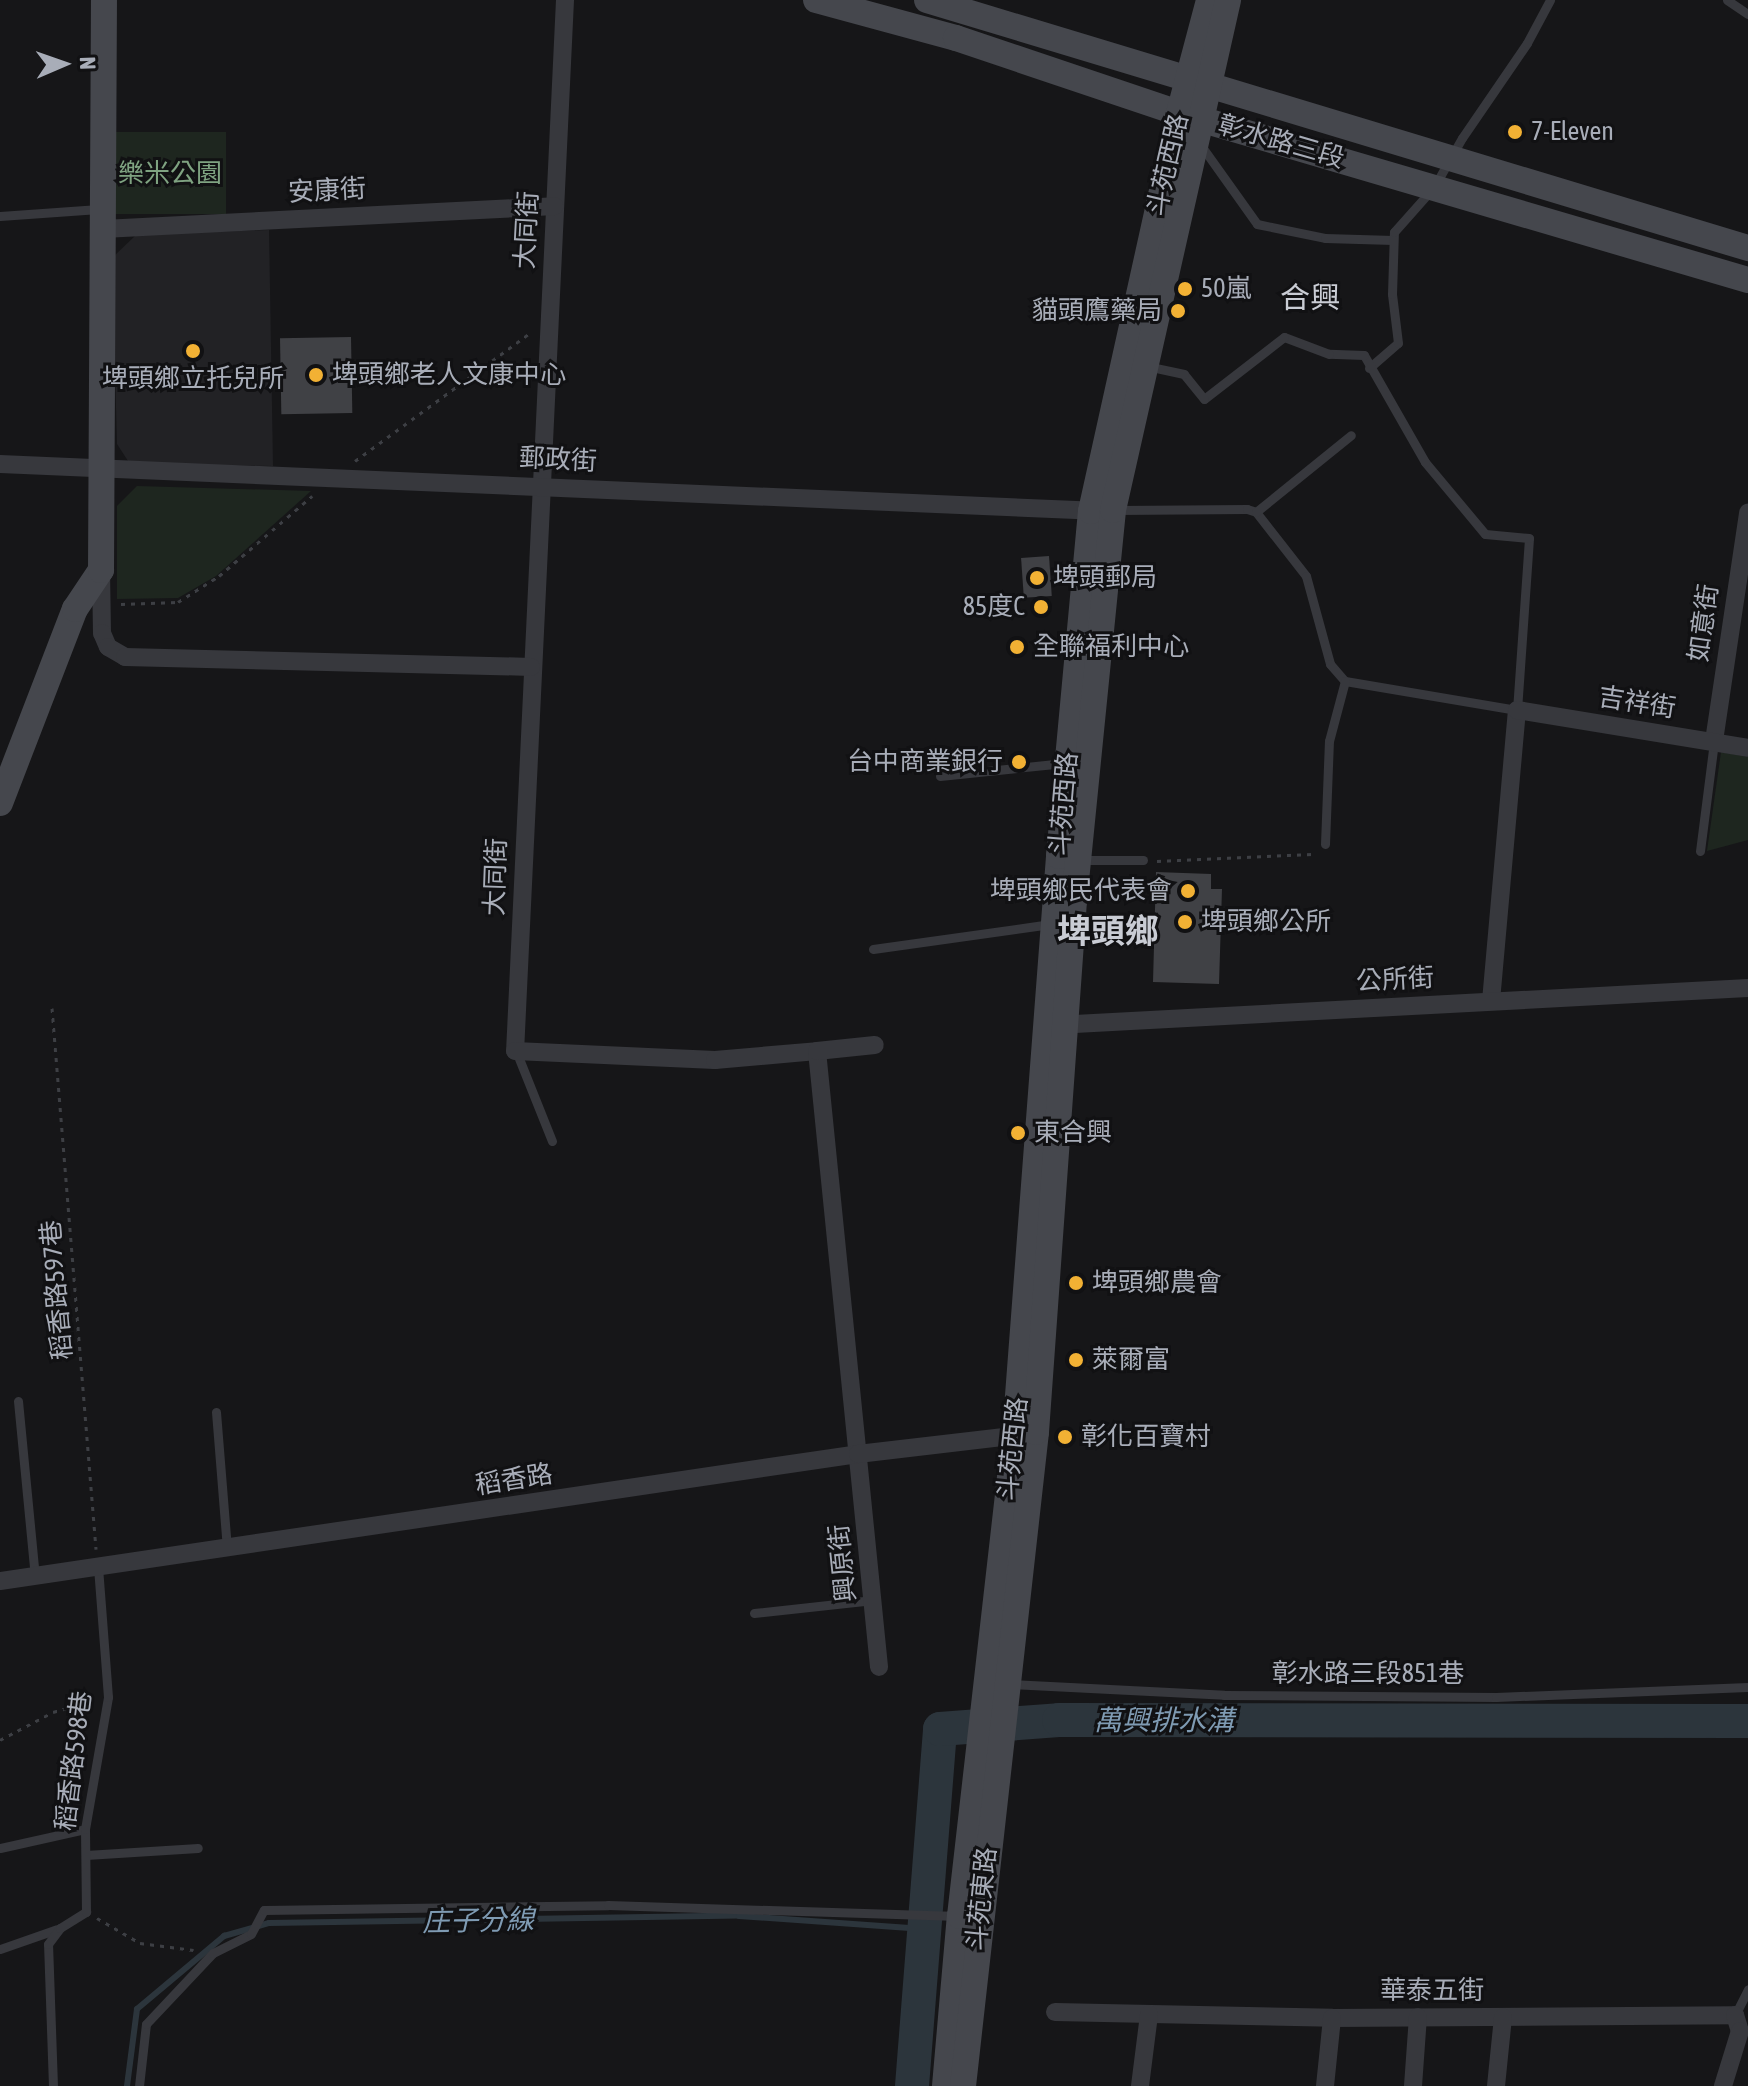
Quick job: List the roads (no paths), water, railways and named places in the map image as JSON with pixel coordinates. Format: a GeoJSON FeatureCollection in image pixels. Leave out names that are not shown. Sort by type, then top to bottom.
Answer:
{"type":"FeatureCollection","features":[{"type":"Feature","properties":{"kind":"main road"},"geometry":{"type":"LineString","coordinates":[[0,803],[75,609],[101,570],[104,0]]}},
{"type":"Feature","properties":{"kind":"main road","name":"彰水路三段"},"geometry":{"type":"LineString","coordinates":[[816,0],[907,12],[1192,123],[1434,187],[1748,280]]}},
{"type":"Feature","properties":{"kind":"main road","name":"彰水路三段"},"geometry":{"type":"LineString","coordinates":[[927,0],[986,14],[1198,84],[1748,248]]}},
{"type":"Feature","properties":{"kind":"main road","name":"斗苑西路"},"geometry":{"type":"LineString","coordinates":[[993,1713],[1026,1434],[1069,858],[1102,510],[1145,366],[1192,123],[1209,0]]}},
{"type":"Feature","properties":{"kind":"main road","name":"斗苑西路"},"geometry":{"type":"LineString","coordinates":[[1198,84],[1228,0]]}},
{"type":"Feature","properties":{"kind":"main road","name":"斗苑西路"},"geometry":{"type":"LineString","coordinates":[[1056,1025],[1055,923],[1069,858],[1068,762],[1102,510],[1192,123]]}},
{"type":"Feature","properties":{"kind":"main road","name":"斗苑東路"},"geometry":{"type":"LineString","coordinates":[[945,2086],[960,1916],[993,1713]]}},
{"type":"Feature","properties":{"kind":"main road","name":"斗苑東路"},"geometry":{"type":"LineString","coordinates":[[963,2086],[993,1713]]}},
{"type":"Feature","properties":{"kind":"street","name":"大同街"},"geometry":{"type":"LineString","coordinates":[[515,1051],[565,0]]}},
{"type":"Feature","properties":{"kind":"street","name":"安康街"},"geometry":{"type":"LineString","coordinates":[[103,219],[554,206]]}},
{"type":"Feature","properties":{"kind":"street","name":"郵政街"},"geometry":{"type":"LineString","coordinates":[[0,464],[1102,510]]}},
{"type":"Feature","properties":{"kind":"street","name":"如意街"},"geometry":{"type":"LineString","coordinates":[[1714,741],[1748,513]]}},
{"type":"Feature","properties":{"kind":"street"},"geometry":{"type":"LineString","coordinates":[[101,570],[102,633],[108,647],[125,657],[531,667]]}},
{"type":"Feature","properties":{"kind":"street","name":"吉祥街"},"geometry":{"type":"LineString","coordinates":[[1517,710],[1748,748]]}},
{"type":"Feature","properties":{"kind":"street"},"geometry":{"type":"LineString","coordinates":[[1491,1001],[1517,710]]}},
{"type":"Feature","properties":{"kind":"street","name":"公所街"},"geometry":{"type":"LineString","coordinates":[[1056,1025],[1748,988]]}},
{"type":"Feature","properties":{"kind":"street"},"geometry":{"type":"LineString","coordinates":[[515,1051],[715,1060],[875,1045]]}},
{"type":"Feature","properties":{"kind":"street"},"geometry":{"type":"LineString","coordinates":[[817,1051],[858,1454]]}},
{"type":"Feature","properties":{"kind":"street","name":"稻香路"},"geometry":{"type":"LineString","coordinates":[[0,1581],[228,1550],[858,1454],[1026,1434]]}},
{"type":"Feature","properties":{"kind":"street","name":"興原街"},"geometry":{"type":"LineString","coordinates":[[858,1454],[879,1667]]}},
{"type":"Feature","properties":{"kind":"street","name":"華泰五街"},"geometry":{"type":"LineString","coordinates":[[1055,2012],[1332,2018],[1735,2015]]}},
{"type":"Feature","properties":{"kind":"street"},"geometry":{"type":"LineString","coordinates":[[1140,2086],[1149,2015]]}},
{"type":"Feature","properties":{"kind":"street"},"geometry":{"type":"LineString","coordinates":[[1723,2086],[1740,2031],[1735,2015]]}},
{"type":"Feature","properties":{"kind":"street"},"geometry":{"type":"LineString","coordinates":[[1413,2086],[1418,2017]]}},
{"type":"Feature","properties":{"kind":"street"},"geometry":{"type":"LineString","coordinates":[[1496,2086],[1503,2017]]}},
{"type":"Feature","properties":{"kind":"street"},"geometry":{"type":"LineString","coordinates":[[1325,2086],[1332,2018]]}},
{"type":"Feature","properties":{"kind":"lane"},"geometry":{"type":"LineString","coordinates":[[1369,368],[1398,343],[1392,294],[1394,232],[1434,187],[1450,158],[1502,83],[1550,0]]}},
{"type":"Feature","properties":{"kind":"lane"},"geometry":{"type":"LineString","coordinates":[[1727,0],[1748,14]]}},
{"type":"Feature","properties":{"kind":"lane"},"geometry":{"type":"LineString","coordinates":[[1192,123],[1257,224],[1325,238],[1393,240]]}},
{"type":"Feature","properties":{"kind":"lane"},"geometry":{"type":"LineString","coordinates":[[0,216],[103,219]]}},
{"type":"Feature","properties":{"kind":"lane"},"geometry":{"type":"LineString","coordinates":[[1102,510],[1247,509],[1256,512],[1306,576],[1330,664],[1345,681],[1517,710],[1529,538],[1485,534],[1425,462],[1364,355],[1329,354],[1284,337],[1204,399],[1184,374],[1145,366]]}},
{"type":"Feature","properties":{"kind":"lane"},"geometry":{"type":"LineString","coordinates":[[1256,512],[1351,435]]}},
{"type":"Feature","properties":{"kind":"lane"},"geometry":{"type":"LineString","coordinates":[[1325,844],[1329,741],[1345,681]]}},
{"type":"Feature","properties":{"kind":"lane"},"geometry":{"type":"LineString","coordinates":[[1700,851],[1714,741]]}},
{"type":"Feature","properties":{"kind":"lane"},"geometry":{"type":"LineString","coordinates":[[940,776],[1068,762]]}},
{"type":"Feature","properties":{"kind":"lane"},"geometry":{"type":"LineString","coordinates":[[1069,858],[1143,860]]}},
{"type":"Feature","properties":{"kind":"lane"},"geometry":{"type":"LineString","coordinates":[[873,949],[1055,923]]}},
{"type":"Feature","properties":{"kind":"lane"},"geometry":{"type":"LineString","coordinates":[[515,1051],[552,1141]]}},
{"type":"Feature","properties":{"kind":"lane"},"geometry":{"type":"LineString","coordinates":[[18,1401],[35,1576]]}},
{"type":"Feature","properties":{"kind":"lane"},"geometry":{"type":"LineString","coordinates":[[216,1412],[228,1550]]}},
{"type":"Feature","properties":{"kind":"lane","name":"稻香路598巷"},"geometry":{"type":"LineString","coordinates":[[60,1928],[86,1912],[85,1829],[108,1697],[98,1568]]}},
{"type":"Feature","properties":{"kind":"lane"},"geometry":{"type":"LineString","coordinates":[[754,1613],[873,1600]]}},
{"type":"Feature","properties":{"kind":"lane","name":"彰水路三段851巷"},"geometry":{"type":"LineString","coordinates":[[997,1682],[1224,1695],[1496,1697],[1748,1687]]}},
{"type":"Feature","properties":{"kind":"lane"},"geometry":{"type":"LineString","coordinates":[[0,1848],[85,1829]]}},
{"type":"Feature","properties":{"kind":"lane"},"geometry":{"type":"LineString","coordinates":[[86,1855],[198,1848]]}},
{"type":"Feature","properties":{"kind":"lane"},"geometry":{"type":"LineString","coordinates":[[139,2086],[146,2024],[213,1953],[251,1934],[264,1910],[608,1905],[960,1916]]}},
{"type":"Feature","properties":{"kind":"lane"},"geometry":{"type":"LineString","coordinates":[[0,1949],[60,1928]]}},
{"type":"Feature","properties":{"kind":"lane"},"geometry":{"type":"LineString","coordinates":[[53,2086],[48,1944],[60,1928]]}},
{"type":"Feature","properties":{"kind":"lane"},"geometry":{"type":"LineString","coordinates":[[1735,2015],[1748,1989]]}},
{"type":"Feature","properties":{"kind":"waterway","name":"萬興排水溝"},"geometry":{"type":"LineString","coordinates":[[912,2086],[940,1729],[1059,1720],[1748,1721]]}},
{"type":"Feature","properties":{"kind":"waterway","name":"庄子分線"},"geometry":{"type":"LineString","coordinates":[[127,2086],[137,2009],[224,1936],[269,1923],[739,1916],[924,1929]]}},
{"type":"Feature","properties":{"kind":"place","name":"7-Eleven"},"geometry":{"type":"Point","coordinates":[1515,132]}},
{"type":"Feature","properties":{"kind":"place","name":"50嵐"},"geometry":{"type":"Point","coordinates":[1185,289]}},
{"type":"Feature","properties":{"kind":"place","name":"貓頭鷹藥局"},"geometry":{"type":"Point","coordinates":[1178,311]}},
{"type":"Feature","properties":{"kind":"place","name":"埤頭鄉立托兒所"},"geometry":{"type":"Point","coordinates":[193,351]}},
{"type":"Feature","properties":{"kind":"place","name":"埤頭鄉老人文康中心"},"geometry":{"type":"Point","coordinates":[316,375]}},
{"type":"Feature","properties":{"kind":"place","name":"埤頭郵局"},"geometry":{"type":"Point","coordinates":[1037,578]}},
{"type":"Feature","properties":{"kind":"place","name":"85度C"},"geometry":{"type":"Point","coordinates":[1041,607]}},
{"type":"Feature","properties":{"kind":"place","name":"全聯福利中心"},"geometry":{"type":"Point","coordinates":[1017,647]}},
{"type":"Feature","properties":{"kind":"place","name":"台中商業銀行"},"geometry":{"type":"Point","coordinates":[1019,762]}},
{"type":"Feature","properties":{"kind":"place","name":"埤頭鄉民代表會"},"geometry":{"type":"Point","coordinates":[1188,891]}},
{"type":"Feature","properties":{"kind":"place","name":"埤頭鄉公所"},"geometry":{"type":"Point","coordinates":[1185,922]}},
{"type":"Feature","properties":{"kind":"place","name":"東合興"},"geometry":{"type":"Point","coordinates":[1018,1133]}},
{"type":"Feature","properties":{"kind":"place","name":"埤頭鄉農會"},"geometry":{"type":"Point","coordinates":[1076,1283]}},
{"type":"Feature","properties":{"kind":"place","name":"萊爾富"},"geometry":{"type":"Point","coordinates":[1076,1360]}},
{"type":"Feature","properties":{"kind":"place","name":"彰化百寶村"},"geometry":{"type":"Point","coordinates":[1065,1437]}},
{"type":"Feature","properties":{"kind":"district","name":"合興"},"geometry":{"type":"Point","coordinates":[1310,297]}},
{"type":"Feature","properties":{"kind":"district","name":"埤頭鄉"},"geometry":{"type":"Point","coordinates":[1108,931]}},
{"type":"Feature","properties":{"kind":"park label","name":"樂米公園"},"geometry":{"type":"Point","coordinates":[170,174]}}]}
